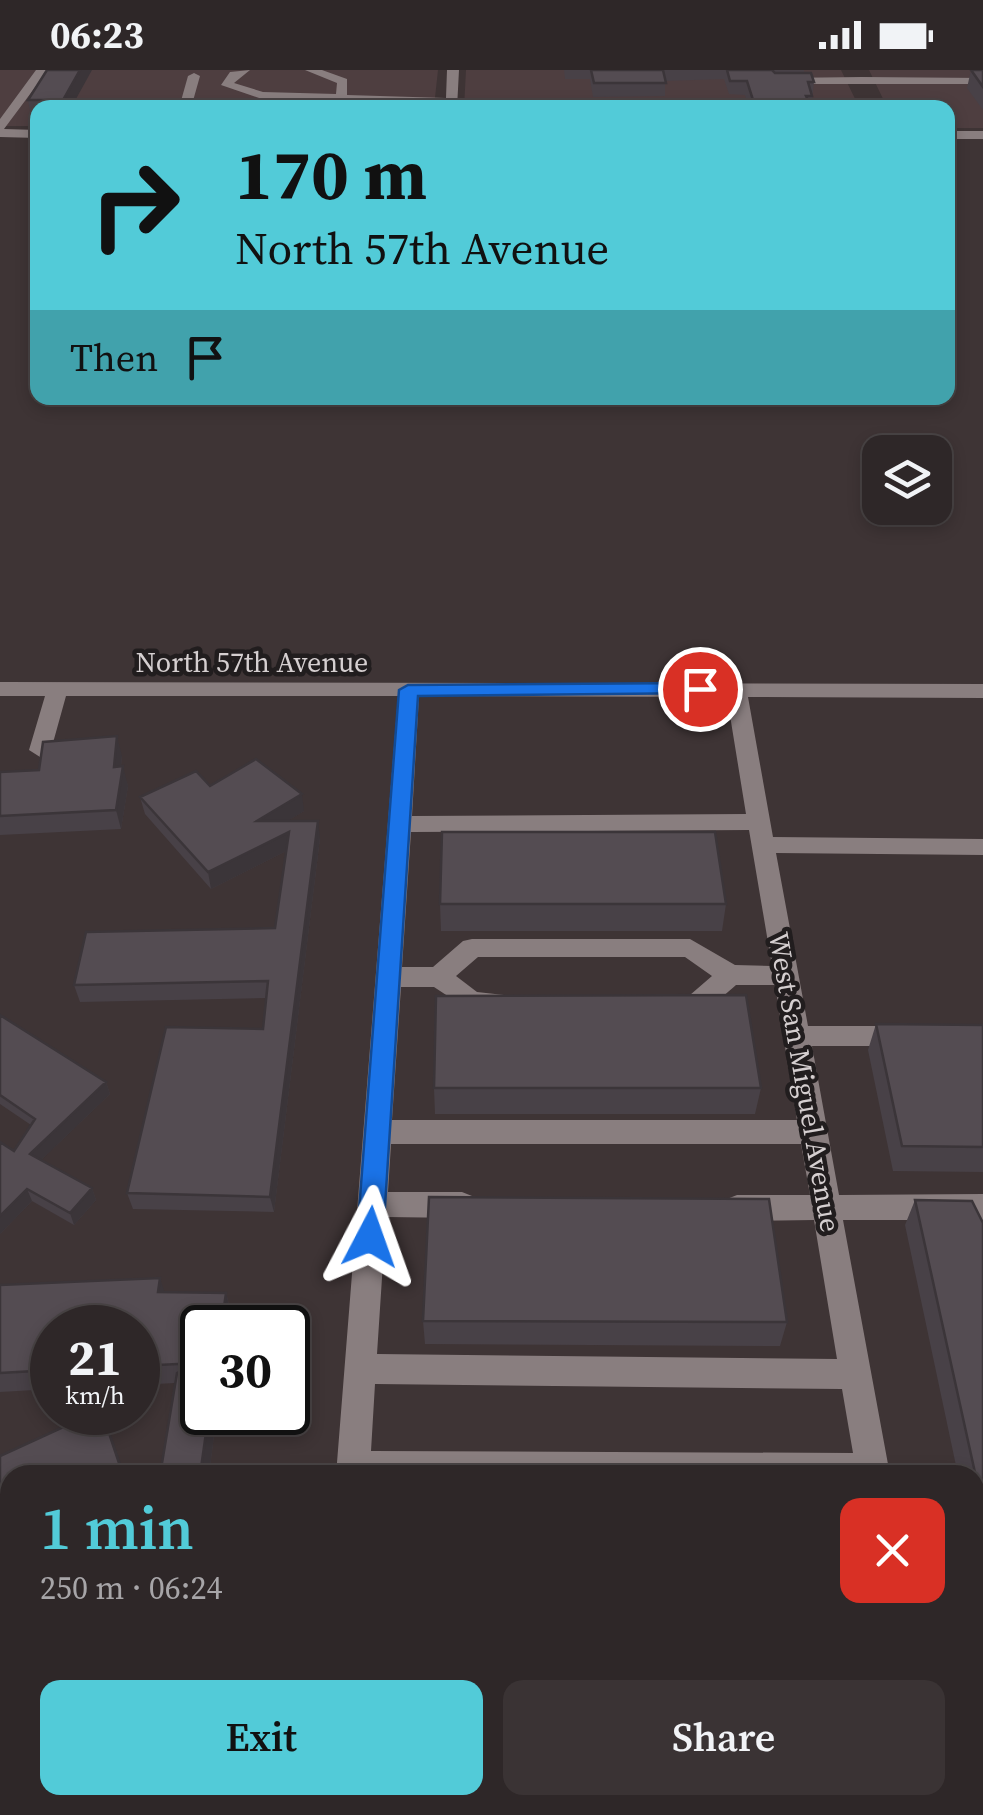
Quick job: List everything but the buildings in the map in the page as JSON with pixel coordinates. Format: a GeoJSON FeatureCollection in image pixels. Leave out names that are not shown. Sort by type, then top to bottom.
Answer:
{"type":"FeatureCollection","features":[{"type":"Feature","properties":{"kind":"street"},"geometry":{"type":"LineString","coordinates":[[30,133],[0,130],[42,70]]}},
{"type":"Feature","properties":{"kind":"street"},"geometry":{"type":"LineString","coordinates":[[244,70],[234,74],[227,85],[262,95],[341,100],[343,81],[311,70]]}},
{"type":"Feature","properties":{"kind":"street"},"geometry":{"type":"LineString","coordinates":[[451,100],[454,70]]}},
{"type":"Feature","properties":{"kind":"street"},"geometry":{"type":"LineString","coordinates":[[187,100],[194,76]]}},
{"type":"Feature","properties":{"kind":"street"},"geometry":{"type":"LineString","coordinates":[[860,77],[872,100]]}},
{"type":"Feature","properties":{"kind":"street"},"geometry":{"type":"LineString","coordinates":[[776,80],[860,77],[983,81]]}},
{"type":"Feature","properties":{"kind":"street"},"geometry":{"type":"LineString","coordinates":[[955,135],[983,135]]}},
{"type":"Feature","properties":{"kind":"street","name":"North 57th Avenue"},"geometry":{"type":"LineString","coordinates":[[0,689],[983,691]]}},
{"type":"Feature","properties":{"kind":"street"},"geometry":{"type":"LineString","coordinates":[[40,750],[57,689]]}},
{"type":"Feature","properties":{"kind":"street","name":"West San Miguel Avenue"},"geometry":{"type":"LineString","coordinates":[[736,689],[871,1465]]}},
{"type":"Feature","properties":{"kind":"street"},"geometry":{"type":"LineString","coordinates":[[353,1465],[408,690]]}},
{"type":"Feature","properties":{"kind":"street"},"geometry":{"type":"LineString","coordinates":[[399,824],[761,833],[983,847]]}},
{"type":"Feature","properties":{"kind":"street"},"geometry":{"type":"LineString","coordinates":[[388,977],[439,976],[472,948],[690,948],[730,974],[786,976]]}},
{"type":"Feature","properties":{"kind":"street"},"geometry":{"type":"LineString","coordinates":[[658,1004],[695,1004],[730,974]]}},
{"type":"Feature","properties":{"kind":"street"},"geometry":{"type":"LineString","coordinates":[[439,976],[472,1002],[528,1002]]}},
{"type":"Feature","properties":{"kind":"street"},"geometry":{"type":"LineString","coordinates":[[797,1036],[931,1036]]}},
{"type":"Feature","properties":{"kind":"street"},"geometry":{"type":"LineString","coordinates":[[378,1132],[813,1132]]}},
{"type":"Feature","properties":{"kind":"street"},"geometry":{"type":"LineString","coordinates":[[372,1204],[491,1205]]}},
{"type":"Feature","properties":{"kind":"street"},"geometry":{"type":"LineString","coordinates":[[708,1208],[979,1207],[983,1238]]}},
{"type":"Feature","properties":{"kind":"street"},"geometry":{"type":"LineString","coordinates":[[360,1369],[855,1374]]}},
{"type":"Feature","properties":{"kind":"shaded area"},"geometry":{"type":"Polygon","coordinates":[[[0,70],[438,70],[435,100],[30,100],[30,126],[0,126],[0,70]]]}},
{"type":"Feature","properties":{"kind":"shaded area"},"geometry":{"type":"Polygon","coordinates":[[[466,70],[841,70],[856,100],[464,100],[466,70]]]}},
{"type":"Feature","properties":{"kind":"shaded area"},"geometry":{"type":"Polygon","coordinates":[[[869,70],[983,70],[983,128],[955,128],[955,100],[884,100],[869,70]]]}},
{"type":"Feature","properties":{"kind":"route"},"geometry":{"type":"LineString","coordinates":[[370,1237],[408,690],[700,689]]}}]}
